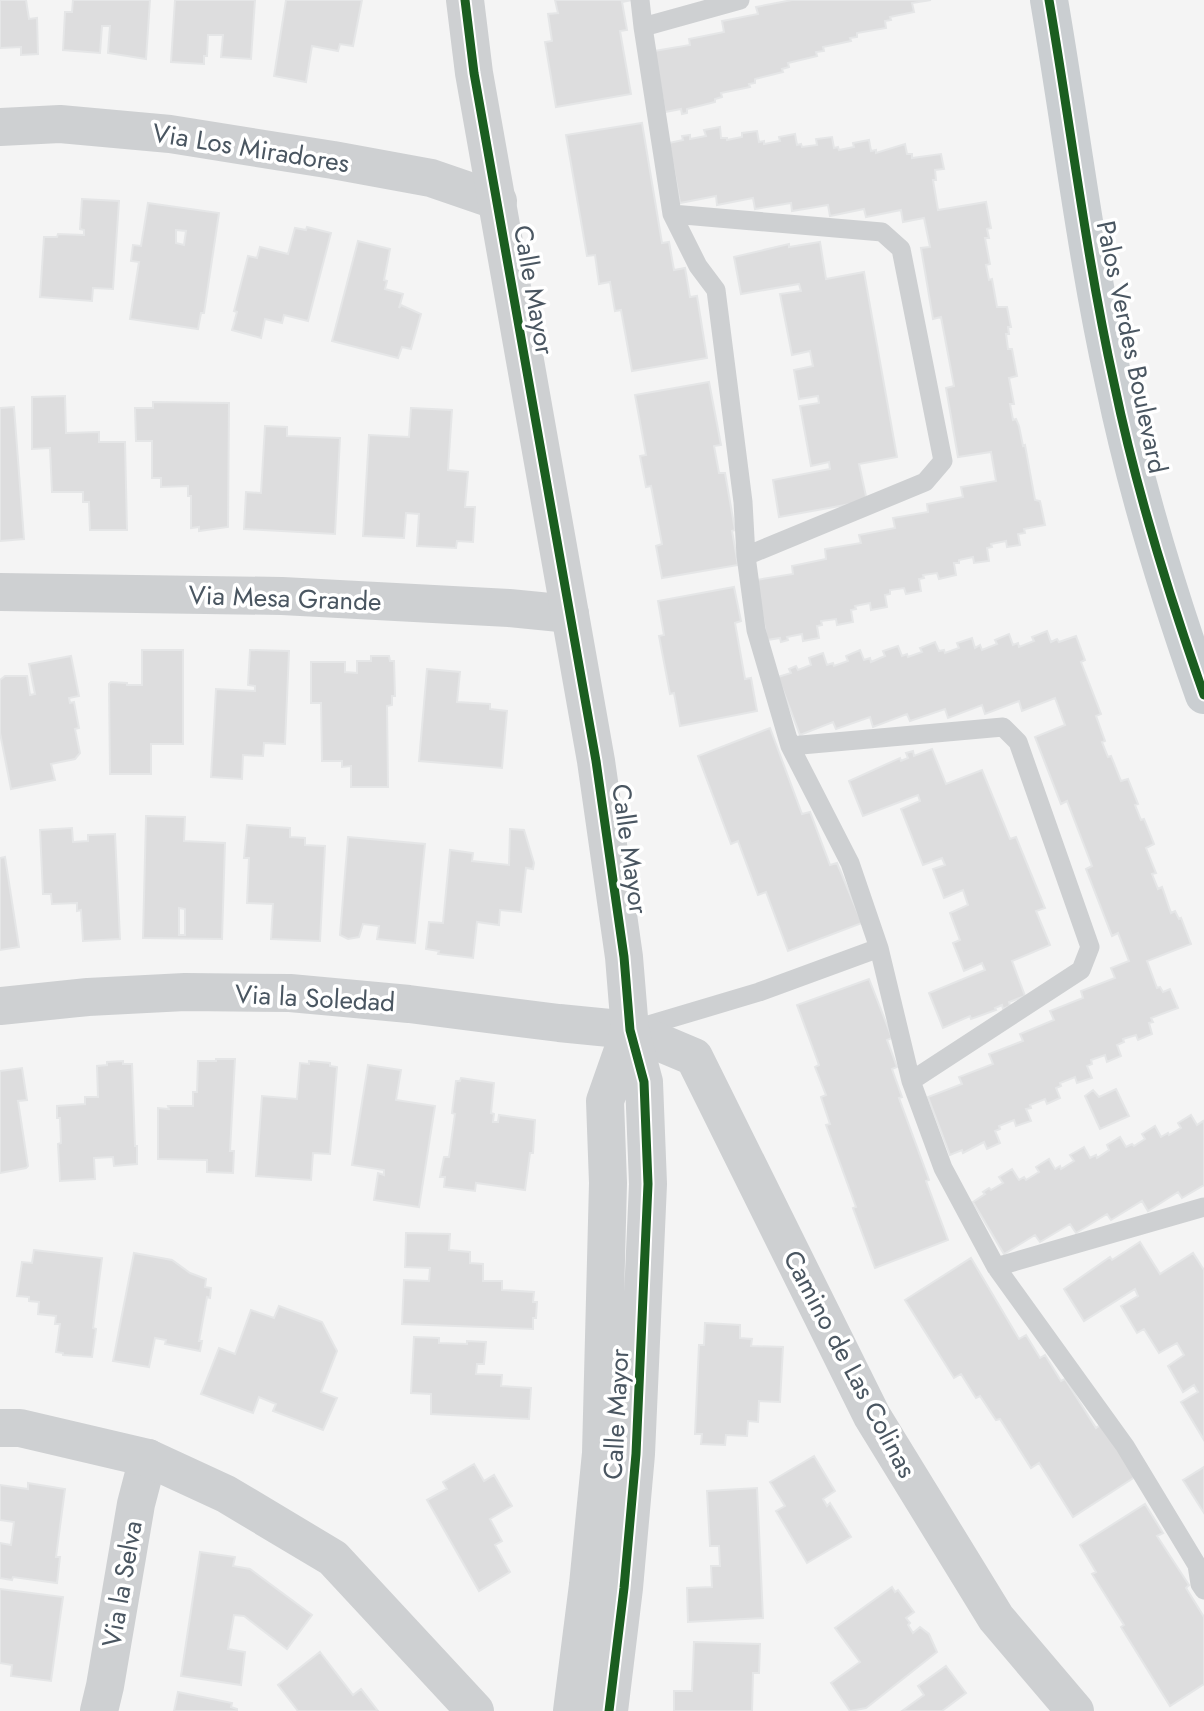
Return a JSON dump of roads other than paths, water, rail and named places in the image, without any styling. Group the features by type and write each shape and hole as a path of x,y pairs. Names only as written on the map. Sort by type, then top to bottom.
{"main road":[{"name":"Palos Verdes Boulevard","path":"1049,0 1082,216 1114,384 1154,541 1204,695"}],"street":[{"name":"Calle Mayor","path":"466,0 474,72 570,614 612,871 624,957 630,1030 644,1082 648,1184 636,1454 609,1711"},
{"name":"Via Los Miradores","path":"0,127 60,124 170,134 431,178 498,201"},
{"name":"Via Mesa Grande","path":"0,592 282,596 495,607 570,614"},
{"name":"Via la Soledad","path":"0,1006 88,997 186,992 290,993 630,1030"},
{"name":"Calle Mayor","path":"572,1711 601,1453 608,1183 605,1101 630,1030"},
{"name":"Camino de Las Colinas","path":"630,1030 694,1057 872,1416 996,1618 1074,1711"},
{"path":"0,1428 20,1428 148,1458 226,1494 333,1558 475,1711"},
{"name":"Via la Selva","path":"99,1711 136,1504 148,1458"}],"lane":[{"path":"640,0 671,214 698,265 716,290 756,630 790,746 850,863 880,948 911,1081 943,1168 996,1267 1125,1446 1201,1561 1200,1584 1204,1590"},
{"path":"643,27 740,0"},
{"path":"671,214 882,232 901,249 943,461 925,482 746,556"},
{"path":"790,746 1003,727 1018,742 1090,947 1081,970 911,1081"},
{"path":"630,1030 760,992 880,948"},
{"path":"996,1267 1204,1206"}]}
